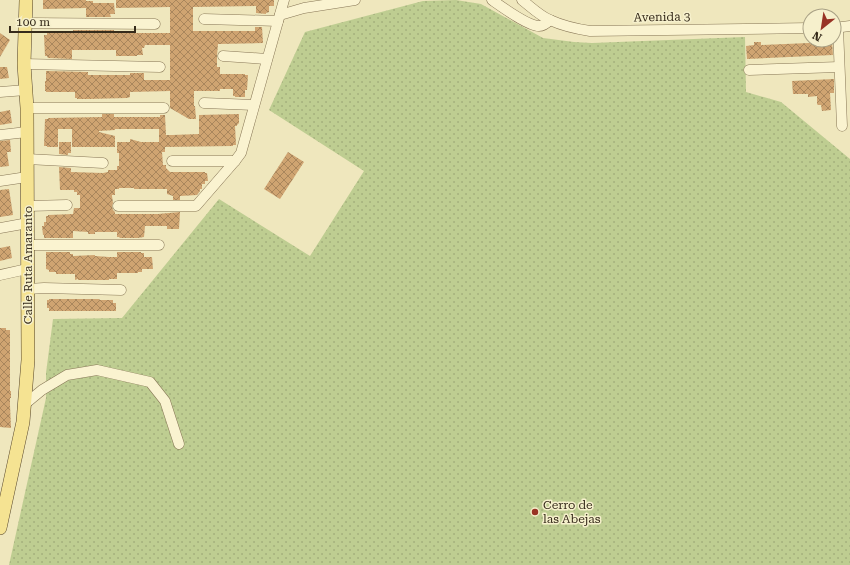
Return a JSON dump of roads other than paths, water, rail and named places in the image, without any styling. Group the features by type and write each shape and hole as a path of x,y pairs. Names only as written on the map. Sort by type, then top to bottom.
{"main road":[{"name":"Calle Ruta Amaranto","path":"0,528 3,500 23,422 28,360 27,108 24,64 26,0"}],"street":[{"path":"118,206 196,206 235,161 241,153 284,0"},
{"path":"204,19 279,18 304,8 355,0"},
{"path":"492,0 530,24 539,26 546,24 550,20"},
{"name":"Avenida 3","path":"522,0 550,20 576,29 590,31 802,28"},
{"path":"26,23 155,24"},
{"path":"838,48 842,126"},
{"path":"223,56 267,59"},
{"path":"24,64 160,66"},
{"path":"750,70 839,67"},
{"path":"0,92 26,90"},
{"path":"204,103 254,105"},
{"path":"27,108 164,108"},
{"path":"0,135 27,132"},
{"path":"27,159 103,163"},
{"path":"172,161 235,161"},
{"path":"0,181 27,177"},
{"path":"28,206 67,205"},
{"path":"0,228 28,223"},
{"path":"28,246 159,245"},
{"path":"0,275 27,269"},
{"path":"28,289 121,290"},
{"path":"25,404 42,390 67,375 98,370 150,382 165,402 179,444"}],"place":[{"name":"Cerro de las Abejas","path":"535,512"}]}
